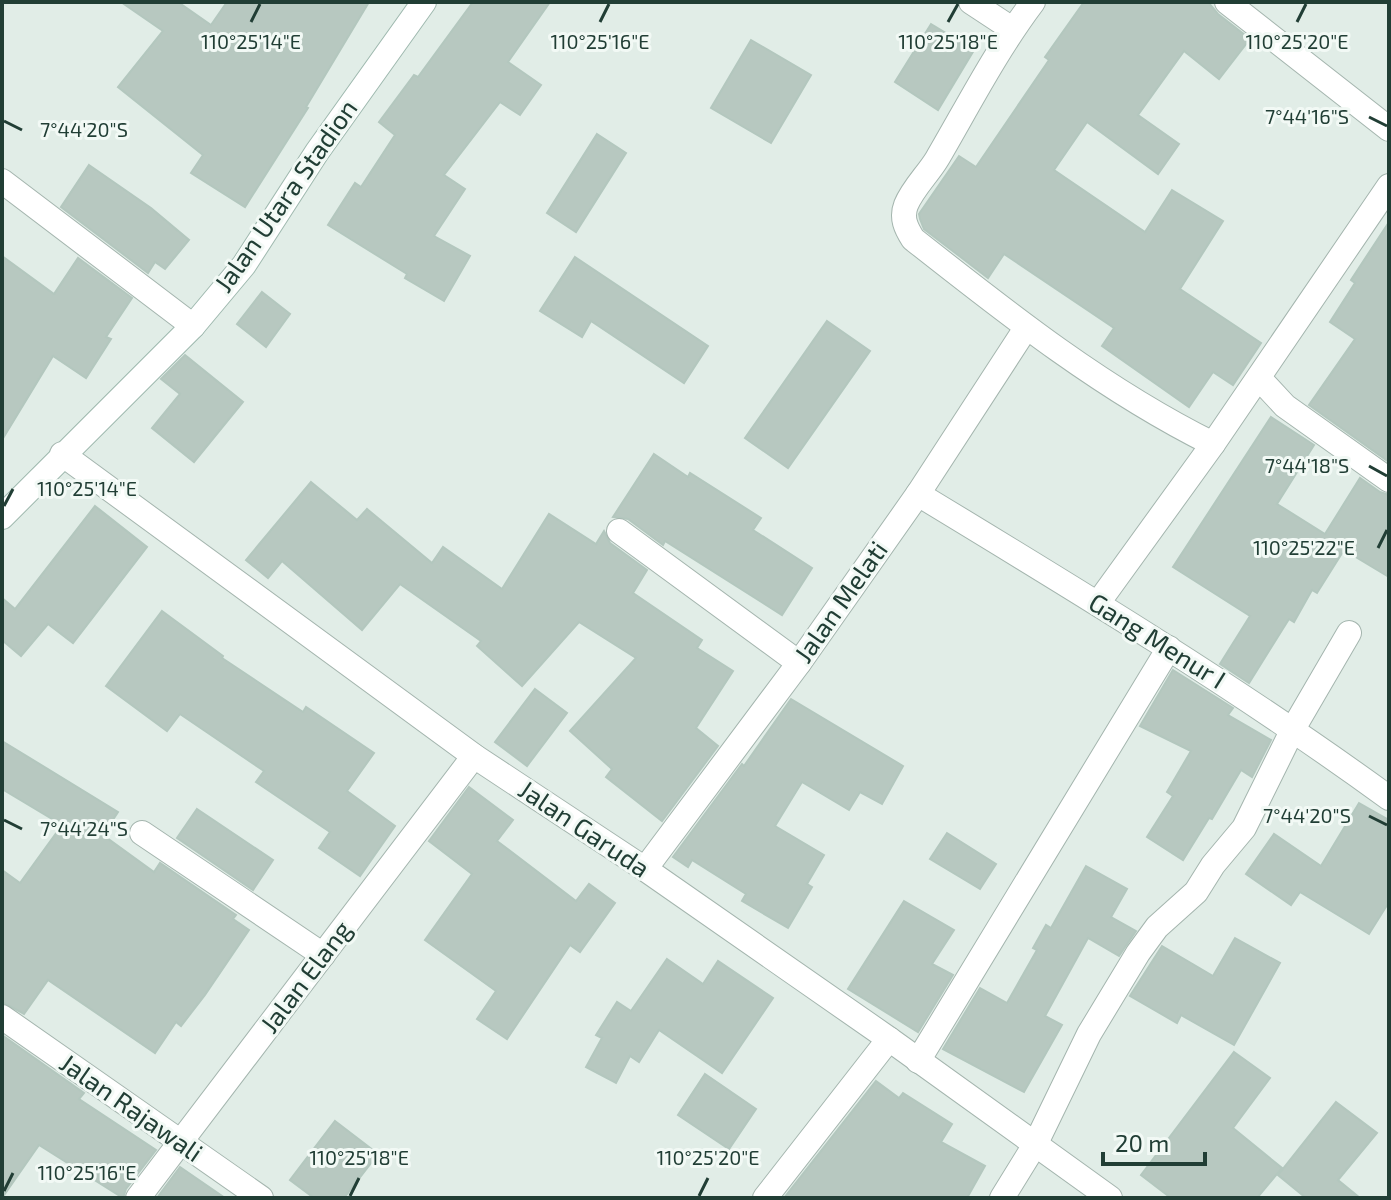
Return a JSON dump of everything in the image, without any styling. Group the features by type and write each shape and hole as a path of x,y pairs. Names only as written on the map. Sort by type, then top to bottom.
{"street":[{"name":"Jalan Utara Stadion","path":"6,504 193,326 244,265 317,152 424,2"},
{"path":"971,2 1012,29"},
{"path":"1033,2 1012,29 935,162 910,198 904,217 913,239 1026,328 1172,424 1213,444"},
{"path":"1227,2 1389,129"},
{"path":"2,181 193,326"},
{"path":"1098,603 1213,444 1389,186"},
{"name":"Jalan Melati","path":"645,869 799,663 918,494 1026,328"},
{"path":"1259,378 1285,406 1389,480"},
{"name":"Jalan Garuda","path":"62,454 474,756 645,869 1110,1198"},
{"name":"Gang Menur I","path":"918,494 1169,648 1293,729 1389,798"},
{"path":"619,531 799,663"},
{"path":"1002,1198 1036,1143 1089,1034 1138,953 1157,927 1196,892 1213,865 1244,828 1293,729 1349,633"},
{"path":"918,1061 1169,648"},
{"name":"Jalan Elang","path":"138,1198 474,756"},
{"path":"142,833 323,955"},
{"name":"Jalan Rajawali","path":"2,1017 261,1198"},
{"path":"765,1198 889,1039"}],"building":[{"path":"121,2 178,2 211,25 227,2 369,2 308,108 245,207 191,173 203,155 118,87 163,31"},
{"path":"473,2 550,2 508,62 541,85 520,115 500,102 444,175 465,189 434,236 470,256 444,301 328,225 355,183 361,187 395,135 379,122 414,75 418,77"},
{"path":"1084,2 1208,2 1250,39 1219,79 1184,51 1138,115 1179,144 1158,174 1087,122 1054,170 1145,232 1172,190 1223,221 1180,289 1261,343 1233,385 1213,372 1189,407 1102,346 1114,328 1004,254 988,278 924,229 920,219 919,214 959,156 976,167 1049,60 1045,57"},
{"path":"931,24 974,50 938,110 895,82"},
{"path":"751,40 811,75 771,143 711,108"},
{"path":"597,134 626,153 576,232 547,213"},
{"path":"89,165 151,208 189,240 165,269 155,262 148,273 61,207"},
{"path":"1389,222 1389,462 1309,405 1355,339 1330,322 1355,283 1351,280"},
{"path":"2,256 54,294 78,258 132,298 106,337 111,339 86,378 53,356 2,440"},
{"path":"575,257 708,346 684,383 591,321 582,337 540,311"},
{"path":"262,292 290,314 266,347 237,324"},
{"path":"827,321 870,351 788,468 745,438"},
{"path":"185,355 243,402 194,462 152,428 180,394 161,379"},
{"path":"1271,417 1314,445 1277,504 1325,534 1360,478 1389,495 1389,577 1344,550 1317,593 1312,590 1294,622 1289,619 1249,683 1220,664 1250,616 1173,567"},
{"path":"654,454 761,518 753,530 812,568 782,615 665,541 663,545 628,519 613,517"},
{"path":"311,482 357,520 367,509 432,563 443,547 502,589 549,514 596,544 604,531 610,543 647,570 633,593 702,640 697,648 733,671 696,728 718,746 662,821 606,777 612,769 570,731 636,658 579,622 522,686 477,646 481,641 400,584 362,630 282,561 268,578 246,560"},
{"path":"95,506 147,547 73,643 48,624 21,656 2,640 2,598 15,609"},
{"path":"162,611 222,658 303,712 306,707 374,753 347,791 395,826 360,876 319,848 330,832 256,782 264,771 180,714 167,731 106,686"},
{"path":"1173,670 1233,708 1228,715 1271,740 1252,777 1241,770 1183,860 1147,837 1173,796 1167,792 1191,751 1140,726"},
{"path":"535,689 567,713 527,766 495,742"},
{"path":"791,699 903,766 882,804 860,792 849,810 802,782 775,826 824,855 807,884 812,887 788,928 742,901 746,894 692,860 688,867 673,857 742,764 744,766"},
{"path":"2,741 118,812 103,835 154,872 160,863 236,915 233,919 249,930 205,995 181,1026 176,1022 155,1053 48,980 24,1014 2,1002 2,870 20,883 62,825 2,789"},
{"path":"469,787 513,820 497,841 576,901 589,884 615,903 580,952 570,945 507,1039 477,1019 496,991 425,940 472,874 429,841"},
{"path":"1359,803 1389,820 1389,902 1369,934 1300,892 1291,905 1246,874 1274,834 1321,866"},
{"path":"197,809 273,860 253,890 177,838"},
{"path":"947,833 996,864 980,889 930,859"},
{"path":"1086,866 1127,889 1111,917 1136,931 1119,956 1088,938 1045,1016 1062,1025 1024,1092 943,1049 980,988 1007,1003 1037,950 1033,948 1046,925 1051,928"},
{"path":"904,901 954,930 932,964 953,975 918,1032 848,989"},
{"path":"1235,938 1280,963 1234,1045 1181,1015 1177,1023 1130,996 1162,946 1213,976"},
{"path":"667,959 703,984 718,961 773,998 722,1073 659,1030 639,1062 630,1056 616,1083 586,1067 602,1038 596,1035 617,1002 631,1011"},
{"path":"2,1035 84,1093 79,1099 156,1150 126,1189 123,1198 39,1145 2,1198"},
{"path":"1234,1052 1270,1078 1233,1128 1282,1168 1257,1198 1171,1198 1141,1175"},
{"path":"705,1074 756,1109 729,1149 678,1115"},
{"path":"876,1081 899,1098 903,1093 952,1124 941,1142 985,1166 967,1198 784,1198"},
{"path":"1336,1102 1377,1133 1338,1180 1360,1198 1306,1198 1278,1175"},
{"path":"335,1121 378,1154 344,1198 314,1198 290,1180"},
{"path":"180,1167 225,1198 157,1198"}]}
